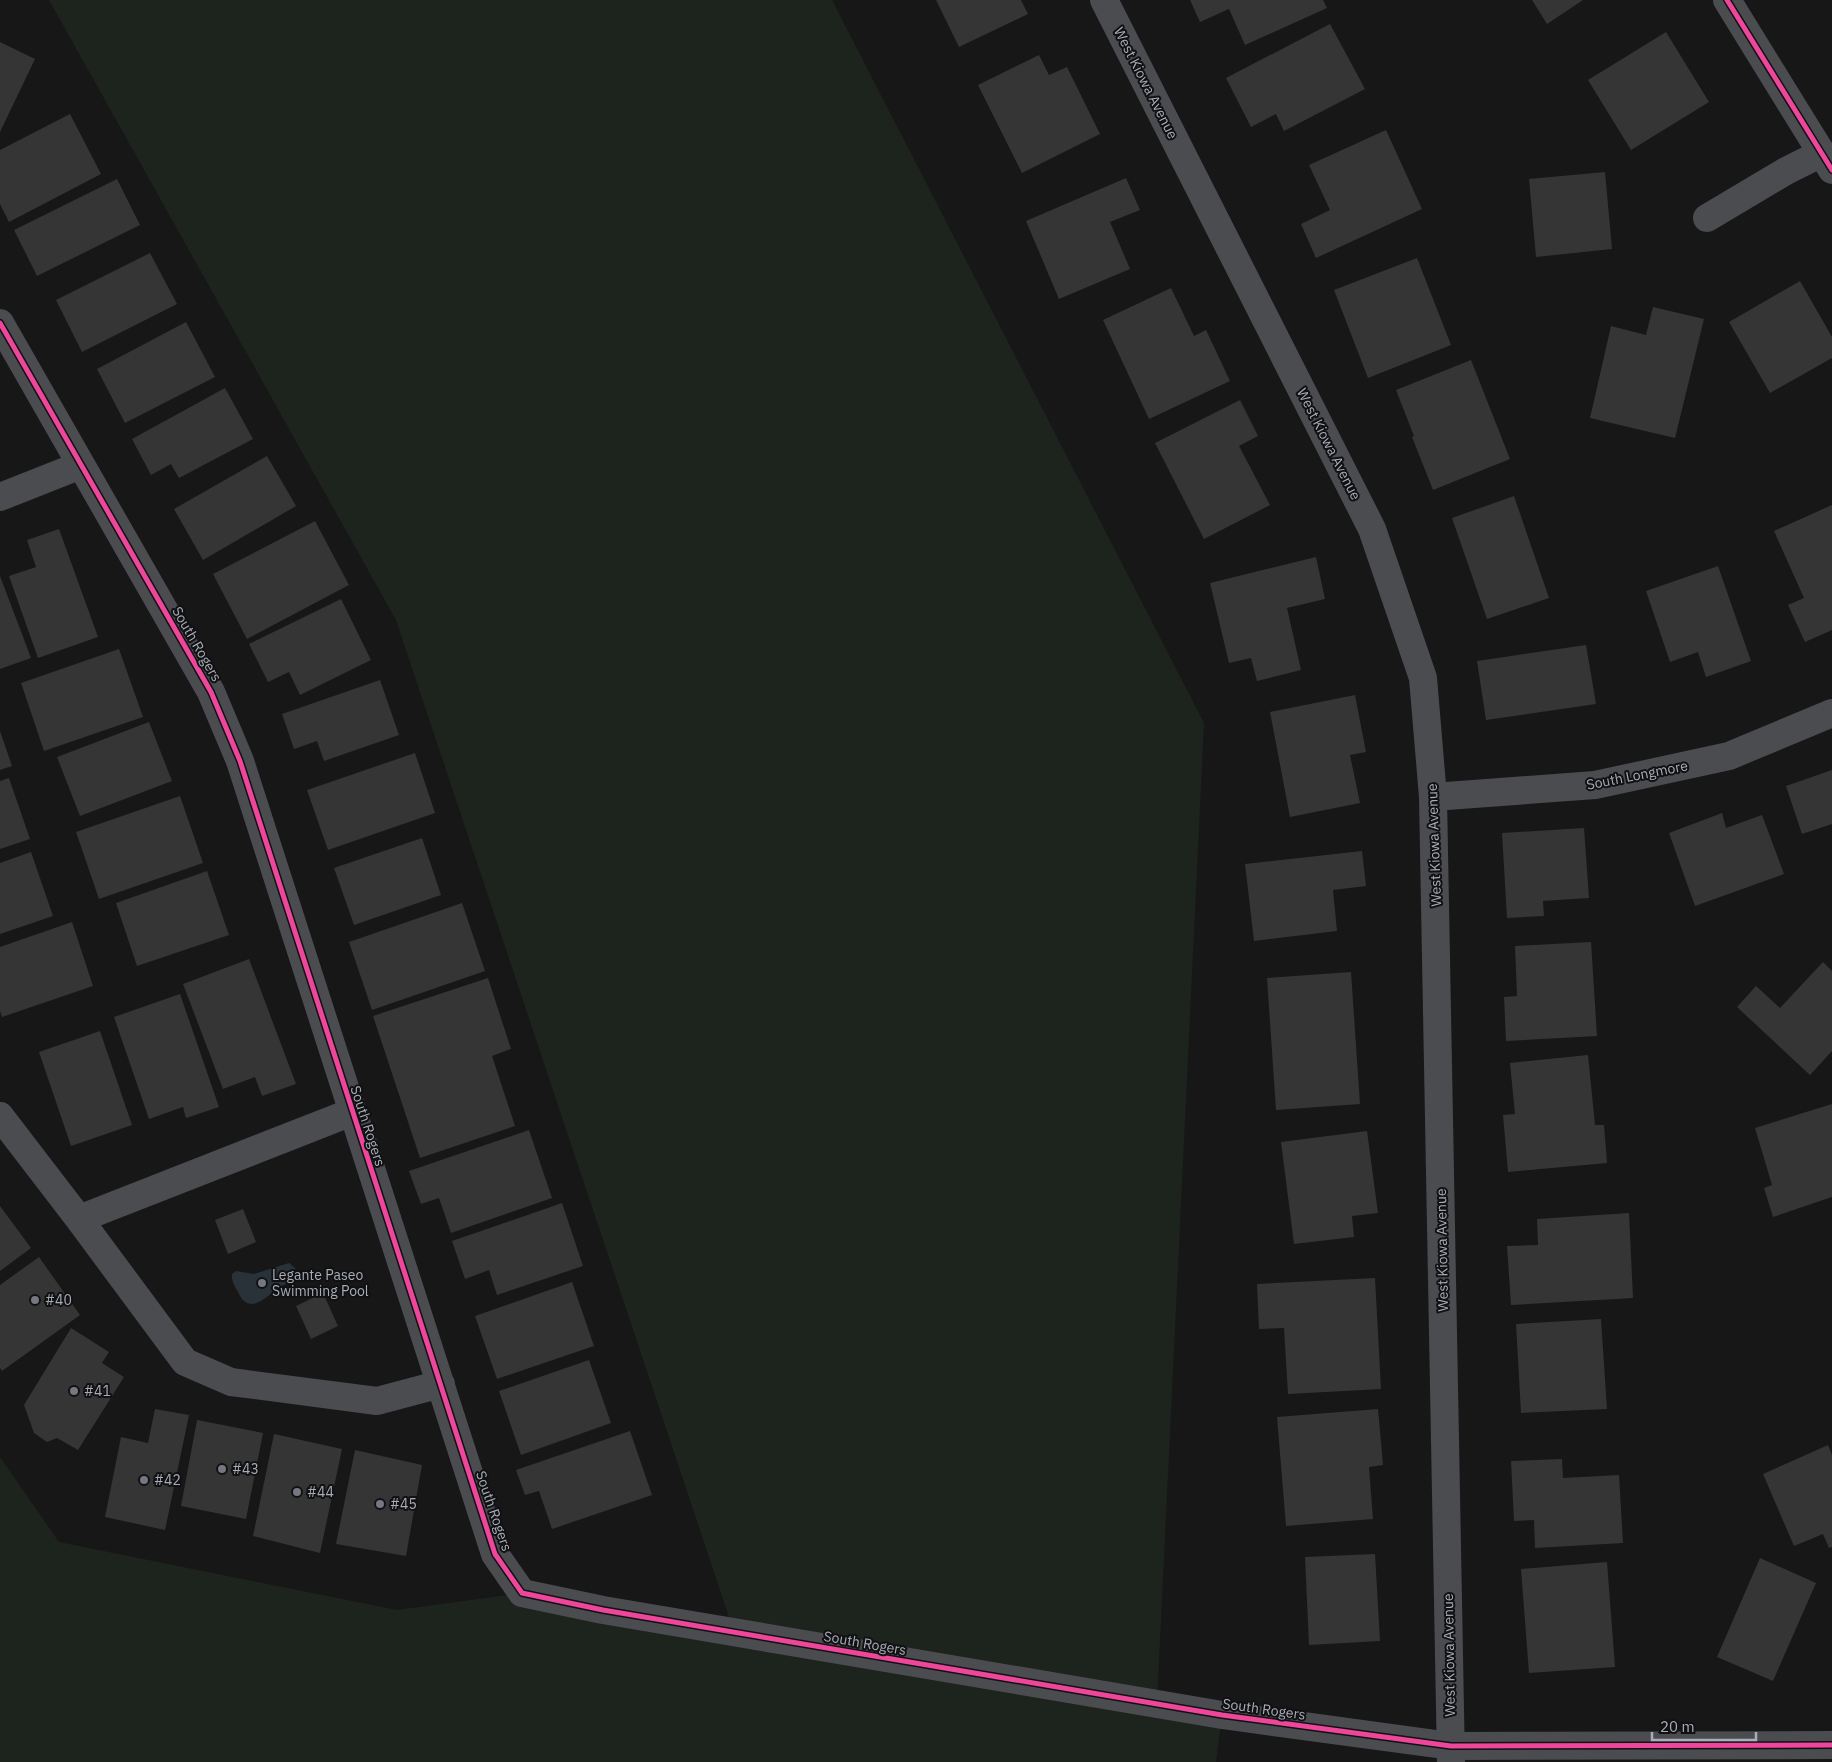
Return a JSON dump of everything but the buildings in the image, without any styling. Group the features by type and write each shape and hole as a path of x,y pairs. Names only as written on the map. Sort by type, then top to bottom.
{"street":[{"name":"West Kiowa Avenue","path":"1104,0 1372,529 1423,678 1434,797 1451,1754"},
{"path":"1707,218 1786,171 1827,161 1727,0"},
{"name":"South Rogers","path":"0,323 211,692 240,761 495,1554 522,1593 603,1610 1451,1754 1832,1745"},
{"path":"0,498 81,465"},
{"name":"South Longmore","path":"1434,797 1596,785 1729,756 1832,714"},
{"name":"South Rogers","path":"79,1219 352,1112"},
{"path":"0,1116 185,1362 231,1382 377,1401 441,1384"}],"shaded area":[{"path":"49,0 832,0 1204,723 1157,1703 1222,1715 1216,1762 0,1762 0,1457 59,1542 397,1610 522,1593 734,1632 396,620"},
{"name":"Legante Paseo Swimming Pool","path":"289,1263 295,1268 294,1282 283,1285 260,1302 254,1304 243,1300 233,1281 232,1274 236,1271 254,1274"}],"cycle path":[{"path":"1727,0 1832,170"},
{"path":"0,323 211,692 240,761 495,1554 522,1593 603,1610 1222,1715 1451,1746 1832,1745"}],"place":[{"name":"Legante Paseo Swimming Pool","path":"262,1283"},
{"name":"#40","path":"35,1300"},
{"name":"#41","path":"74,1391"},
{"name":"#43","path":"222,1469"},
{"name":"#42","path":"144,1480"},
{"name":"#44","path":"297,1492"},
{"name":"#45","path":"380,1504"}]}
